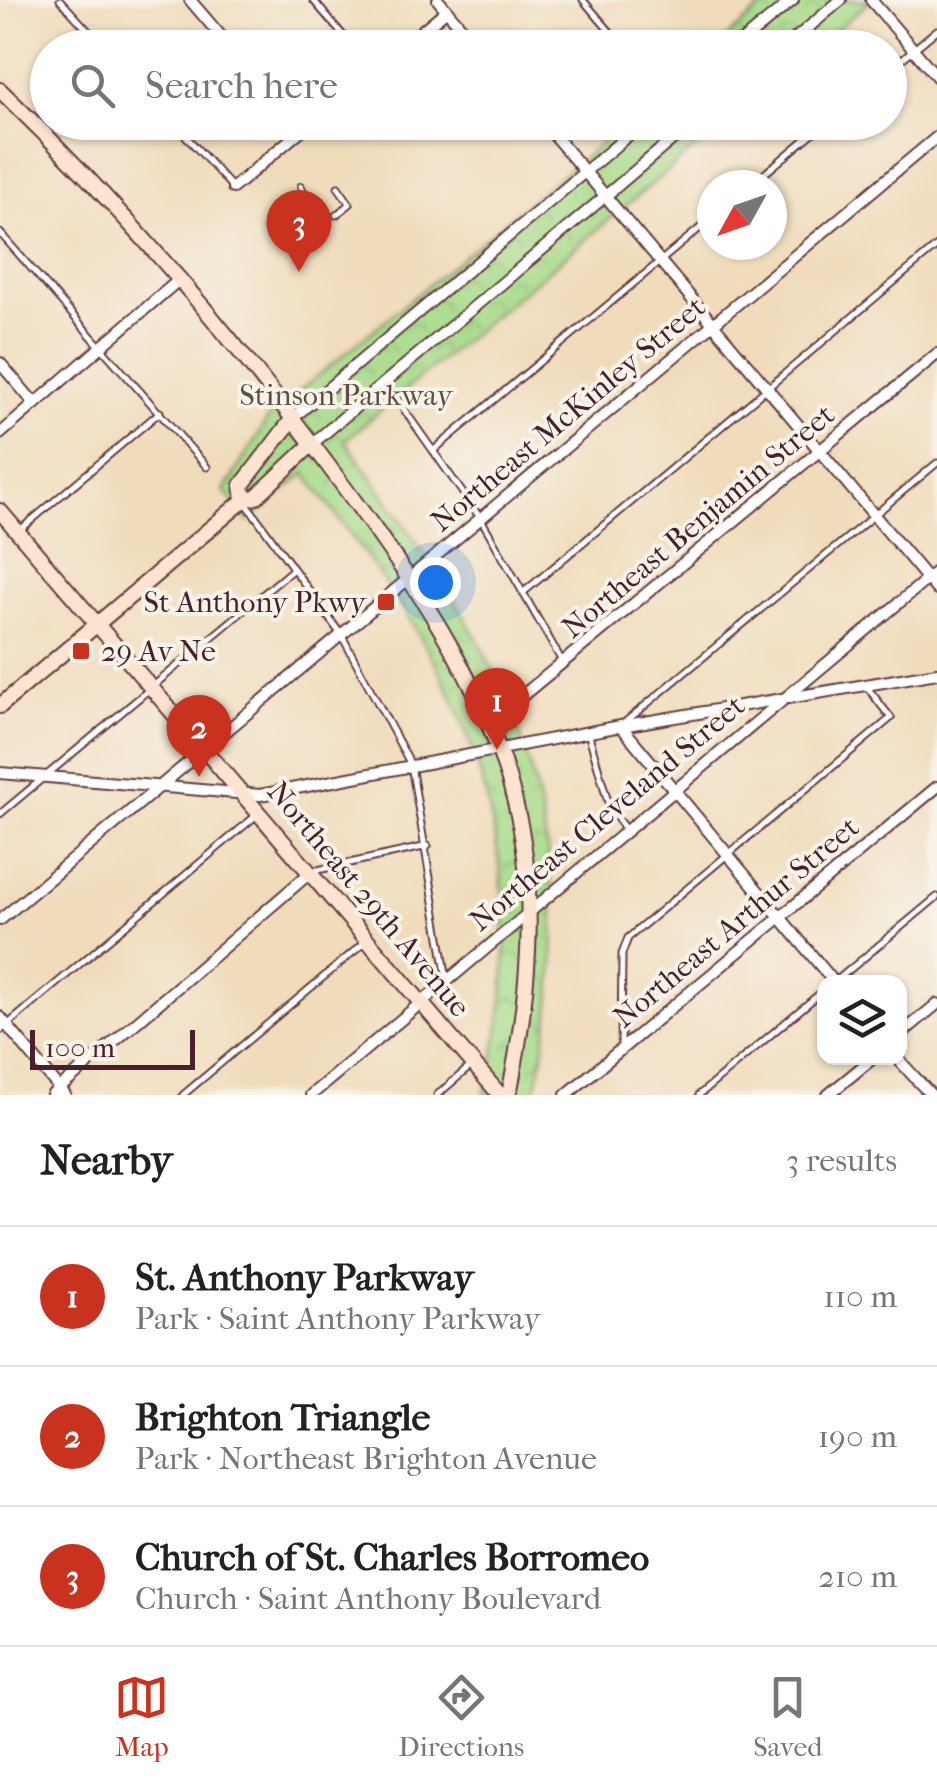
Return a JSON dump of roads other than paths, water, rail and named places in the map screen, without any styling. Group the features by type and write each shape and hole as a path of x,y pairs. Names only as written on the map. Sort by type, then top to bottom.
{"street":[{"path":"190,0 216,30"},
{"path":"756,30 792,0"},
{"path":"805,30 841,0"},
{"path":"871,0 896,30"},
{"path":"419,30 443,5 464,30"},
{"path":"907,43 937,78"},
{"path":"0,90 30,121"},
{"name":"Northeast McKinley Street","path":"0,920 937,137"},
{"path":"48,140 181,278 294,417 409,580 456,656 488,724 514,802 528,912 524,1010 510,1095"},
{"path":"233,188 286,140"},
{"path":"558,140 874,515 932,575 937,590"},
{"path":"244,500 242,485 294,417 623,140"},
{"path":"0,706 244,500 256,497 384,381 672,140"},
{"path":"0,434 181,278"},
{"name":"Northeast Benjamin Street","path":"488,724 564,666 937,354"},
{"path":"0,363 35,404"},
{"name":"Northeast 29th Avenue","path":"0,511 99,622 500,1095"},
{"name":"Northeast Cleveland Street","path":"310,1095 932,575"},
{"path":"0,772 246,796 621,726 937,673"},
{"path":"621,726 828,975"},
{"name":"Northeast Arthur Street","path":"566,1095 937,787"},
{"path":"2,1024 59,1093 311,872"},
{"path":"907,1029 937,1004"},
{"path":"828,1095 864,1065"},
{"path":"903,1065 931,1095"}],"lane":[{"path":"60,0 88,30"},
{"path":"313,0 339,30"},
{"path":"584,0 609,30"},
{"path":"907,55 937,30"},
{"path":"189,140 233,188"},
{"path":"770,170 805,140"},
{"path":"302,186 312,210 322,215"},
{"path":"336,215 350,204 338,186"},
{"path":"434,450 697,231"},
{"path":"0,232 207,467"},
{"path":"525,591 937,246"},
{"path":"384,381 482,519 564,666"},
{"path":"18,532 160,412"},
{"path":"621,726 937,462"},
{"path":"244,500 342,636 411,765 428,846 447,979"},
{"path":"0,814 292,570"},
{"path":"621,1050 619,1000 628,938 892,718 865,685"},
{"path":"588,732 610,809 626,830"},
{"path":"2,1024 260,812"},
{"path":"311,872 428,846"},
{"path":"842,975 937,897"},
{"path":"182,1095 368,940"},
{"path":"699,1095 817,996"},
{"path":"436,1095 473,1064"}],"place":[{"name":"Church of St. Charles Borromeo","path":"299,272"},
{"name":"St Anthony Pkwy","path":"386,602"},
{"name":"29 Av Ne","path":"81,651"},
{"name":"St. Anthony Parkway","path":"497,750"},
{"name":"Brighton Triangle","path":"199,777"}],"park label":[{"name":"Stinson Parkway","path":"346,395"}]}
